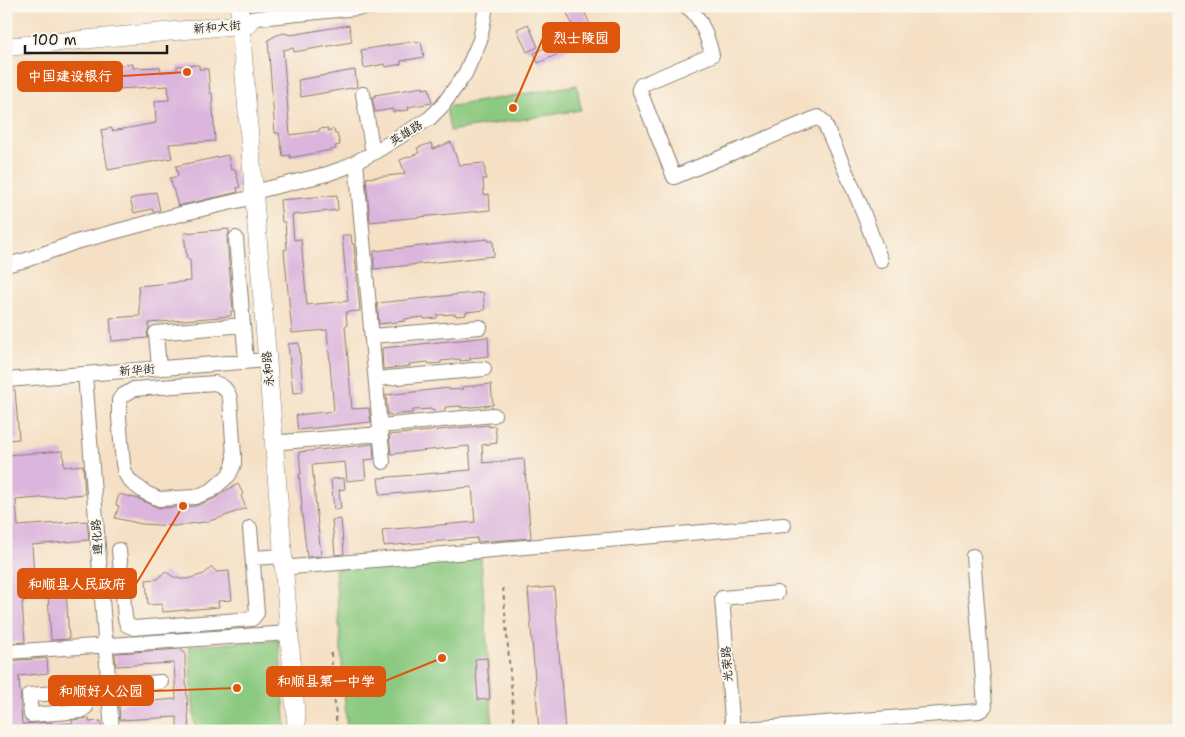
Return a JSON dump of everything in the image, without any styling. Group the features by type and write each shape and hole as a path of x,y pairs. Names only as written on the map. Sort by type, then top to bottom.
{"main road":[{"name":"新和大街","path":"6,36 245,15"},
{"name":"新和大街","path":"6,46 245,15"},
{"name":"永和路","path":"245,15 258,193 267,360 306,731"},
{"name":"永和路","path":"258,193 282,442 288,561 289,633 297,731"}],"street":[{"path":"245,15 377,6"},
{"name":"英雄路","path":"6,264 26,260 76,242 327,174 373,154 430,118 442,106 465,74 473,58 480,40 486,6"},
{"path":"686,6 698,18 710,44 712,55 641,85 639,89 674,177 818,117 824,122 860,204 882,261"},
{"path":"363,94 373,154"},
{"path":"356,162 384,462"},
{"path":"236,238 246,362"},
{"path":"173,386 165,368 156,333 243,326"},
{"path":"372,336 480,327"},
{"name":"新华街","path":"6,380 267,360"},
{"path":"376,379 484,369"},
{"name":"遵化路","path":"85,374 112,731"},
{"path":"215,383 224,387 230,398 234,464 228,475 212,490 204,494 194,497 159,499 132,483 125,473 119,417 120,400 124,394 134,390 173,386 215,383"},
{"path":"282,442 494,415"},
{"path":"252,558 288,561 784,525"},
{"path":"119,550 125,618 128,625 134,628 252,620 257,613 250,528"},
{"path":"733,730 982,710 985,706 973,556"},
{"name":"光荣路","path":"733,730 722,598 777,593"},
{"path":"6,652 289,633"},
{"path":"84,693 161,682"}],"path":[{"path":"503,588 515,731"},
{"path":"331,653 337,731"}],"green space":[{"path":"577,85 581,110 450,131 446,107"},
{"path":"481,558 493,731 347,731 335,569"},
{"path":"279,640 286,731 195,731 189,646"}],"building":[{"path":"564,6 582,6 591,27 576,33"},
{"path":"528,24 538,47 527,52 517,29"},
{"path":"349,25 352,42 294,52 293,48 283,50 290,135 319,131 319,129 328,128 328,131 334,129 340,145 335,146 336,149 290,158 290,155 283,156 279,133 275,133 268,40 284,33 291,35"},
{"path":"578,33 583,43 538,63 534,53"},
{"path":"416,41 416,43 421,42 424,57 401,61 401,64 386,67 385,64 364,68 361,50"},
{"path":"133,64 133,68 160,67 161,72 177,71 177,66 199,65 199,69 208,69 210,93 212,93 215,141 169,144 172,158 108,170 101,130 112,128 112,131 156,123 155,101 169,100 168,86 101,90 100,70 106,70 106,66"},
{"path":"355,70 357,87 301,97 298,80"},
{"path":"423,87 423,89 429,88 432,103 408,107 409,110 393,112 393,109 375,112 372,97 375,97 375,95"},
{"path":"451,142 459,165 484,163 486,179 483,179 484,195 489,194 490,210 370,222 366,178 405,174 400,160 419,153 417,148 431,143 433,149"},
{"path":"228,155 231,170 235,169 240,187 237,188 238,192 178,206 170,178 178,176 176,166"},
{"path":"156,192 160,210 153,212 152,209 134,213 130,199"},
{"path":"337,195 338,210 292,215 294,240 301,239 307,305 348,301 342,235 351,235 352,244 354,244 360,311 346,312 347,326 345,326 352,409 369,408 371,422 298,430 296,415 334,411 327,330 292,333 284,250 287,249 285,222 282,222 280,200"},
{"path":"229,229 227,239 233,311 231,311 231,316 149,323 148,338 112,341 110,318 140,316 138,286 191,281 190,259 187,259 184,233"},
{"path":"488,239 488,241 493,241 494,256 374,269 374,251"},
{"path":"483,292 485,310 466,312 466,315 437,315 437,318 424,319 424,317 379,324 377,303"},
{"path":"488,337 489,356 470,358 471,360 441,361 441,363 409,364 410,366 383,369 382,348"},
{"path":"299,343 303,392 293,393 288,344"},
{"path":"491,384 493,405 461,408 461,406 445,407 445,410 432,411 432,409 413,410 413,413 388,415 386,395 449,388 449,390 463,389 462,387"},
{"path":"6,390 15,390 19,439 7,440"},
{"path":"489,425 489,427 495,426 497,443 482,445 483,463 524,459 531,538 477,542 477,538 384,546 382,530 475,522 472,487 380,495 378,478 471,470 469,446 391,454 389,435"},
{"path":"373,444 374,459 364,460 366,479 347,481 345,462 312,465 321,556 307,557 301,506 299,452"},
{"path":"63,451 64,467 83,465 85,494 16,500 18,526 87,521 89,540 32,545 34,574 65,572 69,639 51,640 48,595 23,597 25,642 6,643 6,455"},
{"path":"344,478 345,489 339,490 341,509 334,510 331,479"},
{"path":"238,484 243,494 241,496 246,508 220,518 174,526 142,524 115,518 119,506 116,505 119,494 139,499 159,508 195,506 216,498"},
{"path":"341,519 344,554 335,555 332,520"},
{"path":"212,567 217,572 229,571 232,600 218,601 219,607 163,612 162,604 148,605 146,580 158,579 165,571 180,579 187,579 204,574"},
{"path":"554,587 565,731 539,731 528,589"},
{"path":"182,649 182,652 185,652 189,728 187,728 187,731 177,731 177,717 120,720 119,705 123,705 123,703 152,703 152,701 176,699 174,663 116,666 115,653"},
{"path":"47,658 48,673 19,676 22,724 51,722 52,725 73,723 72,720 89,718 89,722 101,721 102,731 6,731 6,661"},
{"path":"487,658 490,699 478,700 475,659"}],"place":[{"name":"中国建设银行","path":"187,72"},
{"name":"烈士陵园","path":"513,108"},
{"name":"和顺县人民政府","path":"183,506"},
{"name":"和顺县第一中学","path":"442,658"},
{"name":"和顺好人公园","path":"237,688"}]}
